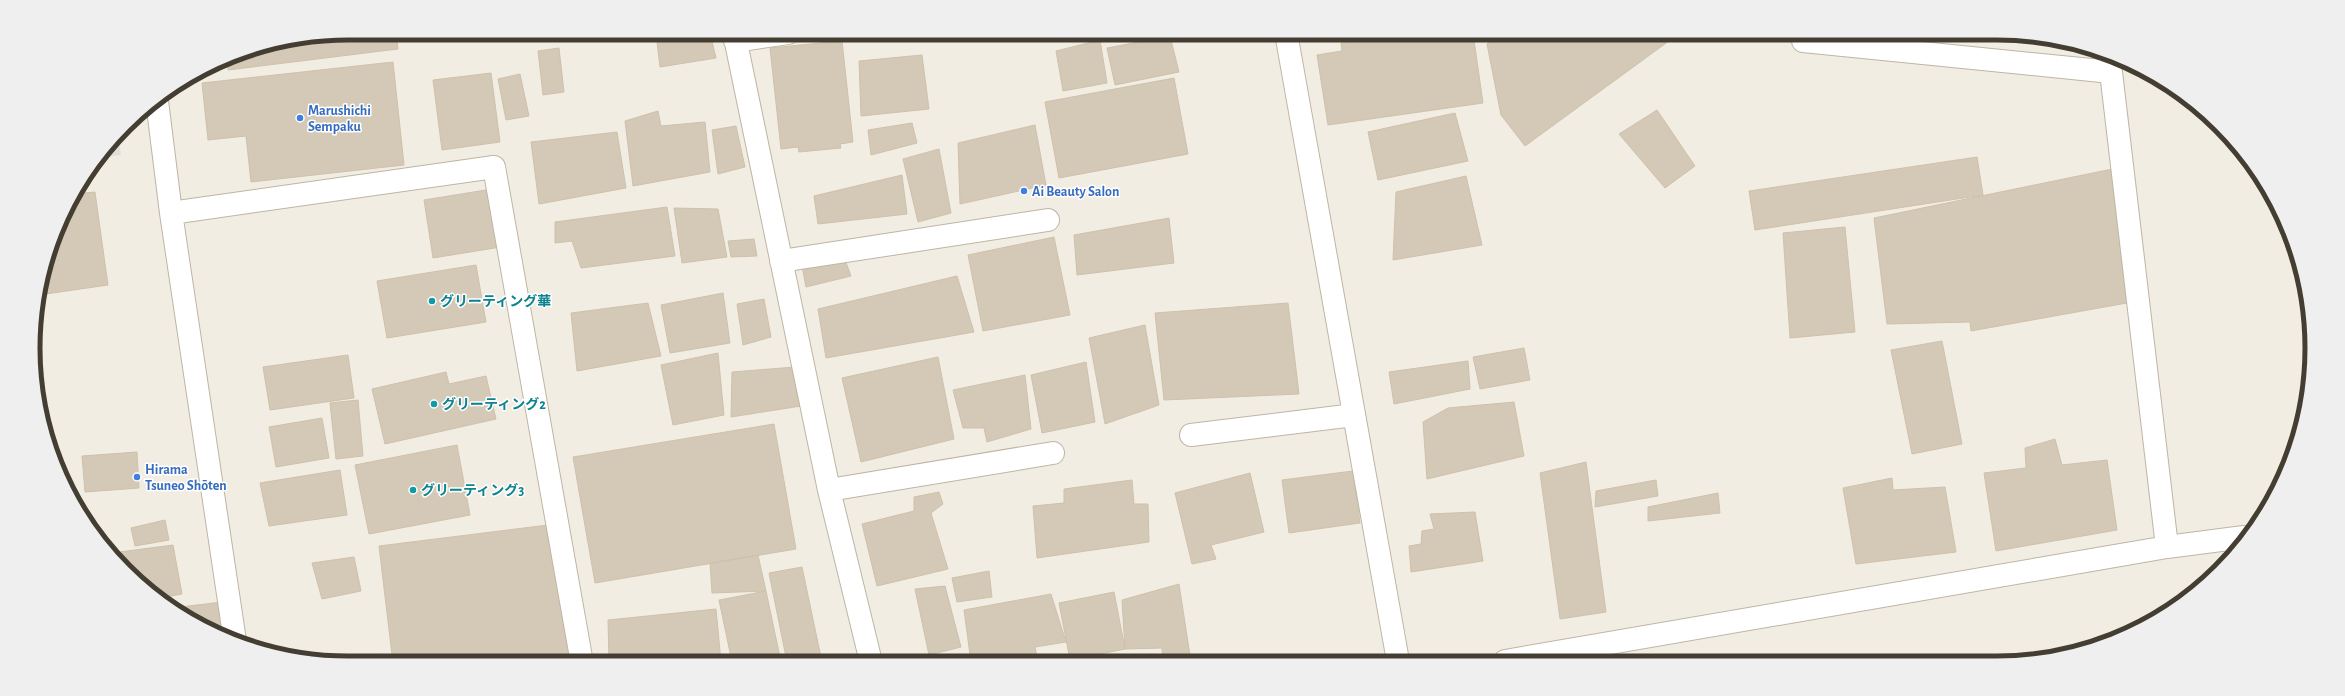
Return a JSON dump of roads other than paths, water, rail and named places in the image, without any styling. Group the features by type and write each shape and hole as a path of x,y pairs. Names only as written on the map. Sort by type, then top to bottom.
{"street":[{"path":"736,40 829,490 870,656"},
{"path":"1287,40 1397,656"},
{"path":"1803,41 2111,72 2168,547"},
{"path":"158,106 171,213 234,634"},
{"path":"171,213 494,167 581,656"},
{"path":"781,261 1048,220"},
{"path":"1191,435 1354,415"},
{"path":"829,490 1053,453"},
{"path":"1565,656 1612,652 2168,547 2239,538"}],"place":[{"name":"Marushichi Sempaku","path":"300,118"},
{"name":"Ai Beauty Salon","path":"1024,191"},
{"name":"グリーティング華","path":"432,301"},
{"name":"グリーティング2","path":"434,404"},
{"name":"Hirama Tsuneo Shōten","path":"137,477"},
{"name":"グリーティング3","path":"413,490"}]}
